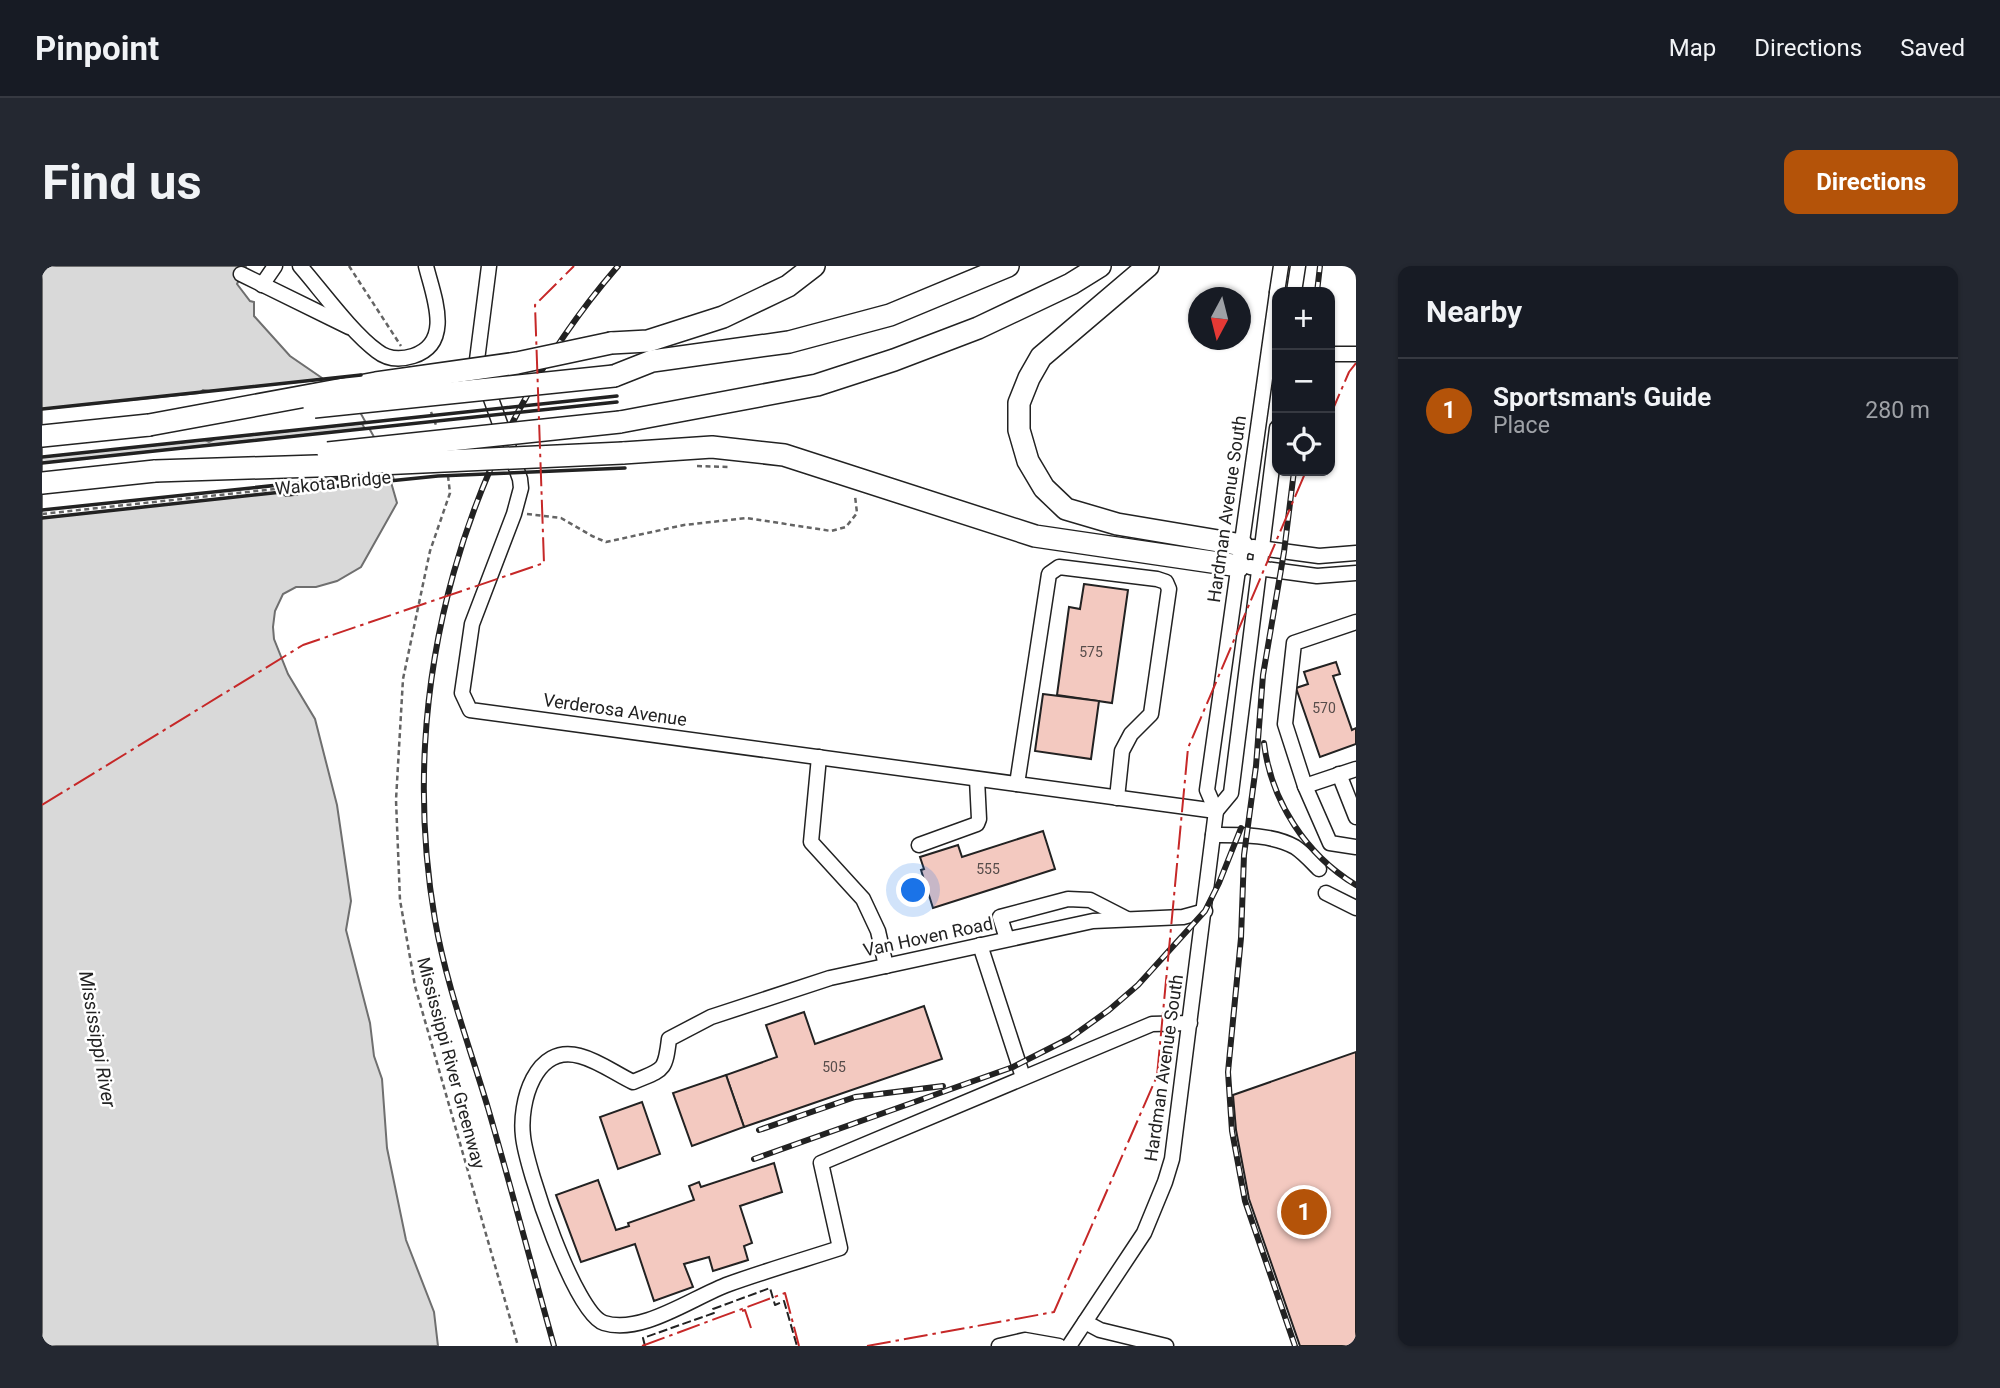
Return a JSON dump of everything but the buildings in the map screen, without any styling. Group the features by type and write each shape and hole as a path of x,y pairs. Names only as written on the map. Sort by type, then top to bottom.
{"highway":[{"path":"149,425 376,383 517,363 611,343 648,341 723,317 788,286 814,266"},
{"path":"42,436 614,376 652,361 789,342 890,315 1008,266"},
{"name":"Wakota Bridge","path":"42,483 620,422 817,385 978,328 1071,284 1100,266"},
{"path":"1148,266 1041,357 1019,402 1019,430 1028,461 1044,488 1066,509 1250,557"},
{"path":"155,471 379,464 712,447 785,454 1035,536 1250,557"}],"street":[{"path":"262,285 275,266"},
{"path":"300,266 376,351 387,357 408,358 429,346 439,326 426,266"},
{"name":"Verderosa Avenue","path":"489,266 477,360 520,479 520,495 472,624 462,692 470,710 1216,811"},
{"name":"Hardman Avenue South","path":"1278,287 1281,266"},
{"path":"1295,287 1298,266"},
{"path":"241,274 356,331"},
{"name":"Hardman Avenue South","path":"1216,811 1231,793 1250,557 1272,342"},
{"path":"1335,354 1356,354"},
{"name":"Hardman Avenue South","path":"1069,1346 1139,1242 1165,1182 1177,1130 1216,811 1207,790 1272,452"},
{"path":"1250,557 1356,553"},
{"path":"1250,557 1317,576 1356,573"},
{"path":"1017,784 1049,574 1059,567 1157,579 1166,582 1170,589 1151,714 1131,734 1122,751 1117,798"},
{"path":"1356,622 1294,643 1285,723 1305,786 1331,843 1356,847"},
{"path":"819,757 811,842 863,899 878,931 886,966"},
{"path":"1305,786 1356,769"},
{"path":"1339,774 1356,817"},
{"path":"919,845 977,824 977,779"},
{"path":"1213,835 1239,835 1286,842 1298,849 1319,869"},
{"path":"1326,894 1356,908"},
{"path":"1007,939 1000,917 1068,899 1090,900 1128,919"},
{"name":"Van Hoven Road","path":"1023,1077 821,1163 840,1248 725,1285 628,1326 602,1323 582,1302 567,1273 529,1164 523,1138 522,1115 528,1090 542,1064 556,1056 579,1055 633,1082 662,1069 669,1040 711,1017 831,978 1093,921 1183,916 1205,911"},
{"path":"980,945 1023,1077 1152,1024 1191,1023"},
{"path":"1085,1322 1100,1330 1166,1346"},
{"path":"999,1346 1025,1340 1059,1346"}],"path":[{"path":"349,266 408,358"},
{"path":"428,402 437,429"},
{"path":"689,465 729,467"},
{"name":"Mississippi River Greenway","path":"448,468 450,493 430,551 403,679 396,800 400,900 415,986 518,1346"},
{"path":"441,472 454,471"},
{"name":"Wakota Bridge","path":"42,514 339,482"},
{"path":"514,514 561,518 606,541 684,525 747,518 831,531 846,527 857,513 857,498 852,492"}],"water":[{"name":"Mississippi River","path":"42,266 246,266 237,284 250,301 254,302 254,316 290,356 322,378 357,415 386,465 397,503 361,567 337,581 316,587 296,587 283,594 275,611 273,627 274,639 288,674 315,719 337,805 351,901 346,930 370,1023 374,1056 382,1079 387,1148 406,1240 434,1312 438,1346 42,1346"}],"pier":[{"path":"327,379 360,412 366,423 215,439 209,442 205,440 42,457 42,409"},
{"path":"369,428 389,464 394,480 300,490 297,494 286,495 282,492 42,518 42,463"}],"railway":[{"path":"554,1346 440,944 425,832 425,745 435,658 454,572 482,490 519,411 564,336 618,266"},
{"path":"1318,287 1320,266"},
{"path":"1293,476 1284,552 1263,675 1256,766 1244,855 1241,938 1228,1072 1232,1131 1245,1201 1295,1346"},
{"path":"1264,743 1274,785 1294,824 1322,858 1356,885"},
{"path":"754,1159 1013,1067 1070,1038 1138,985 1205,911 1241,828"},
{"path":"759,1130 855,1097 943,1086"}],"fence":[{"path":"645,1346 643,1338 714,1313 713,1309 770,1288 775,1305 784,1301 797,1346"}],"wall":[{"path":"42,409 361,375"},
{"path":"42,457 617,396"},
{"path":"42,463 617,402"},
{"path":"42,518 282,492 286,495 297,494 300,490 438,476 625,468"},
{"path":"42,510 383,474"}],"power":[{"path":"42,805 303,645 544,563 535,305 574,266"},
{"path":"1331,413 1349,372 1356,363"},
{"path":"867,1346 1054,1312 1157,1076 1188,748 1304,476"},
{"path":"642,1346 785,1293 799,1346"},
{"path":"742,1311 745,1310 751,1328"}],"place":[{"name":"Sportsman's Guide","path":"1304,1212"}]}
